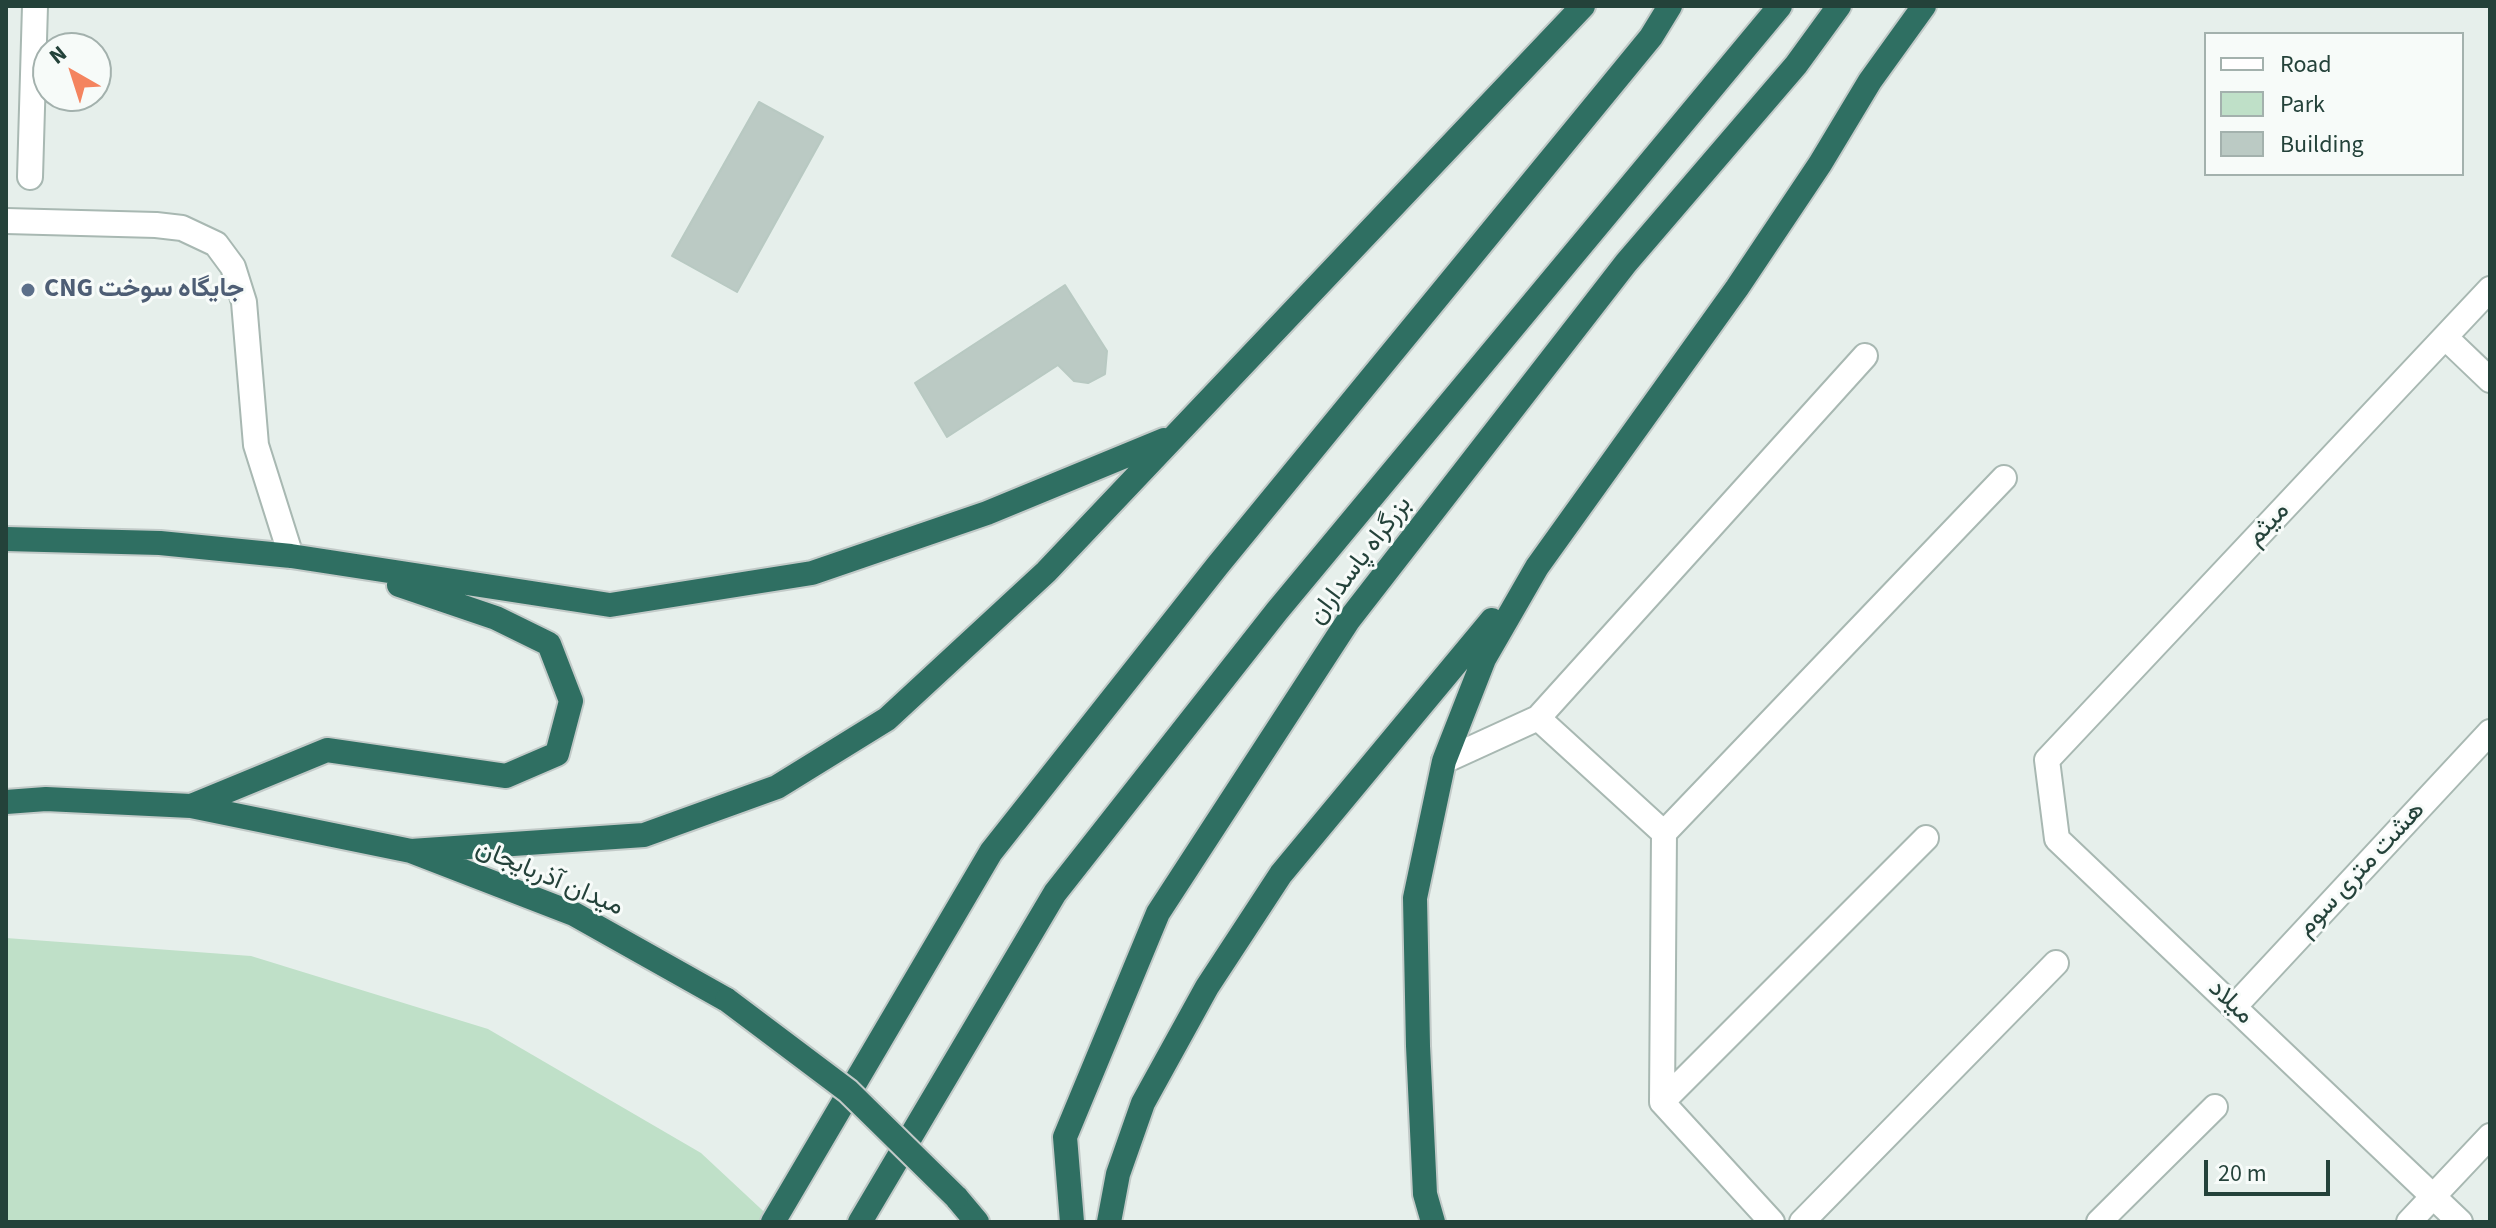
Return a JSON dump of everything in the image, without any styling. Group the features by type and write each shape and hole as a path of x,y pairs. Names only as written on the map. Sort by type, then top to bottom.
{"highway":[{"path":"411,851 644,835 777,787 887,719 1046,572 1583,6"},
{"path":"773,1222 991,852 1228,553 1651,37 1670,6"},
{"path":"860,1222 1055,893 1277,611 1780,6"},
{"name":"بزرگراه پاسداران","path":"1072,1222 1065,1137 1158,913 1348,621 1626,263 1796,65 1839,6"},
{"path":"1109,1222 1118,1174 1143,1103 1215,974 1281,874 1537,567 1737,288 1820,164 1870,81 1924,6"},
{"path":"6,539 160,543 291,556 352,568 610,605 812,573 987,513 1173,437"},
{"path":"1433,1222 1425,1194 1415,898 1444,761 1484,659 1537,567"},
{"path":"191,806 327,750 506,776 557,754 571,701 549,644 496,618 352,568"},
{"name":"میدان آذربایجان","path":"6,802 46,799 191,806 411,851 574,914 727,1000 848,1091 956,1197 977,1222"}],"street":[{"path":"30,177 35,6"},
{"path":"6,221 156,225 182,228 216,244 233,267 244,302 256,445 291,556"},
{"name":"میثم","path":"2047,760 2490,289"},
{"path":"2445,337 2490,380"},
{"path":"1444,761 1538,718 1865,356"},
{"path":"1772,1222 1662,1102 1664,833 2004,478"},
{"path":"1538,718 1664,833"},
{"name":"هشت متری سوم","path":"2234,1007 2490,732"},
{"name":"میلاد","path":"2047,760 2057,839 2460,1222"},
{"path":"1662,1102 1926,838"},
{"path":"1802,1222 2056,963"},
{"path":"2099,1222 2215,1107"},
{"path":"2409,1222 2490,1136"}],"green space":[{"path":"6,938 251,956 488,1029 701,1153 775,1222 6,1222"}],"building":[{"path":"759,102 823,137 737,292 672,256"},
{"path":"1065,285 1107,351 1105,374 1088,383 1074,381 1058,365 947,437 915,383"}],"place":[{"name":"CNG جایگاه سوخت","path":"28,290"}]}
